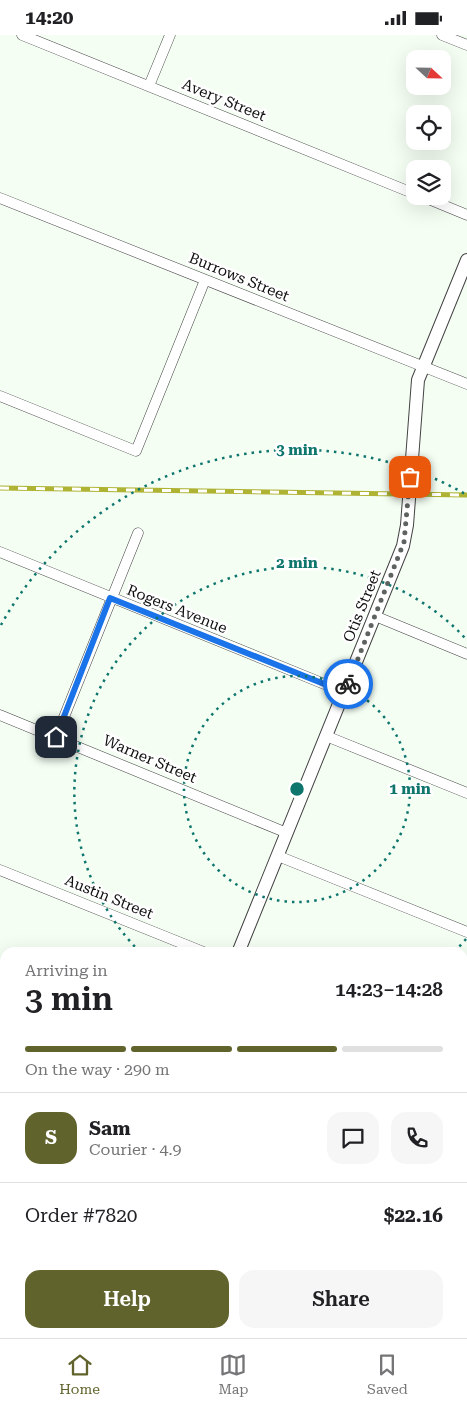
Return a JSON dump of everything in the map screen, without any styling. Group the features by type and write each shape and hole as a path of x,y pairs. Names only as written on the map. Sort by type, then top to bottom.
{"street":[{"name":"Avery Street","path":"22,35 406,190"},
{"path":"149,86 170,35"},
{"path":"442,35 467,45"},
{"name":"Burrows Street","path":"0,197 467,385"},
{"path":"443,205 467,215"},
{"name":"Otis Street","path":"240,947 406,537 417,388 467,260"},
{"path":"0,396 136,451 205,280"},
{"path":"56,737 110,598 138,533"},
{"name":"Rogers Avenue","path":"0,552 344,692"},
{"path":"375,617 467,653"},
{"name":"Warner Street","path":"0,715 287,833"},
{"path":"326,736 467,793"},
{"path":"278,856 467,932"},
{"name":"Austin Street","path":"0,870 191,947"}],"railway":[{"path":"0,488 467,495"}],"way so far":[{"path":"348,684 406,537 410,477"}],"route":[{"path":"56,737 110,598 344,692 348,684"}]}
